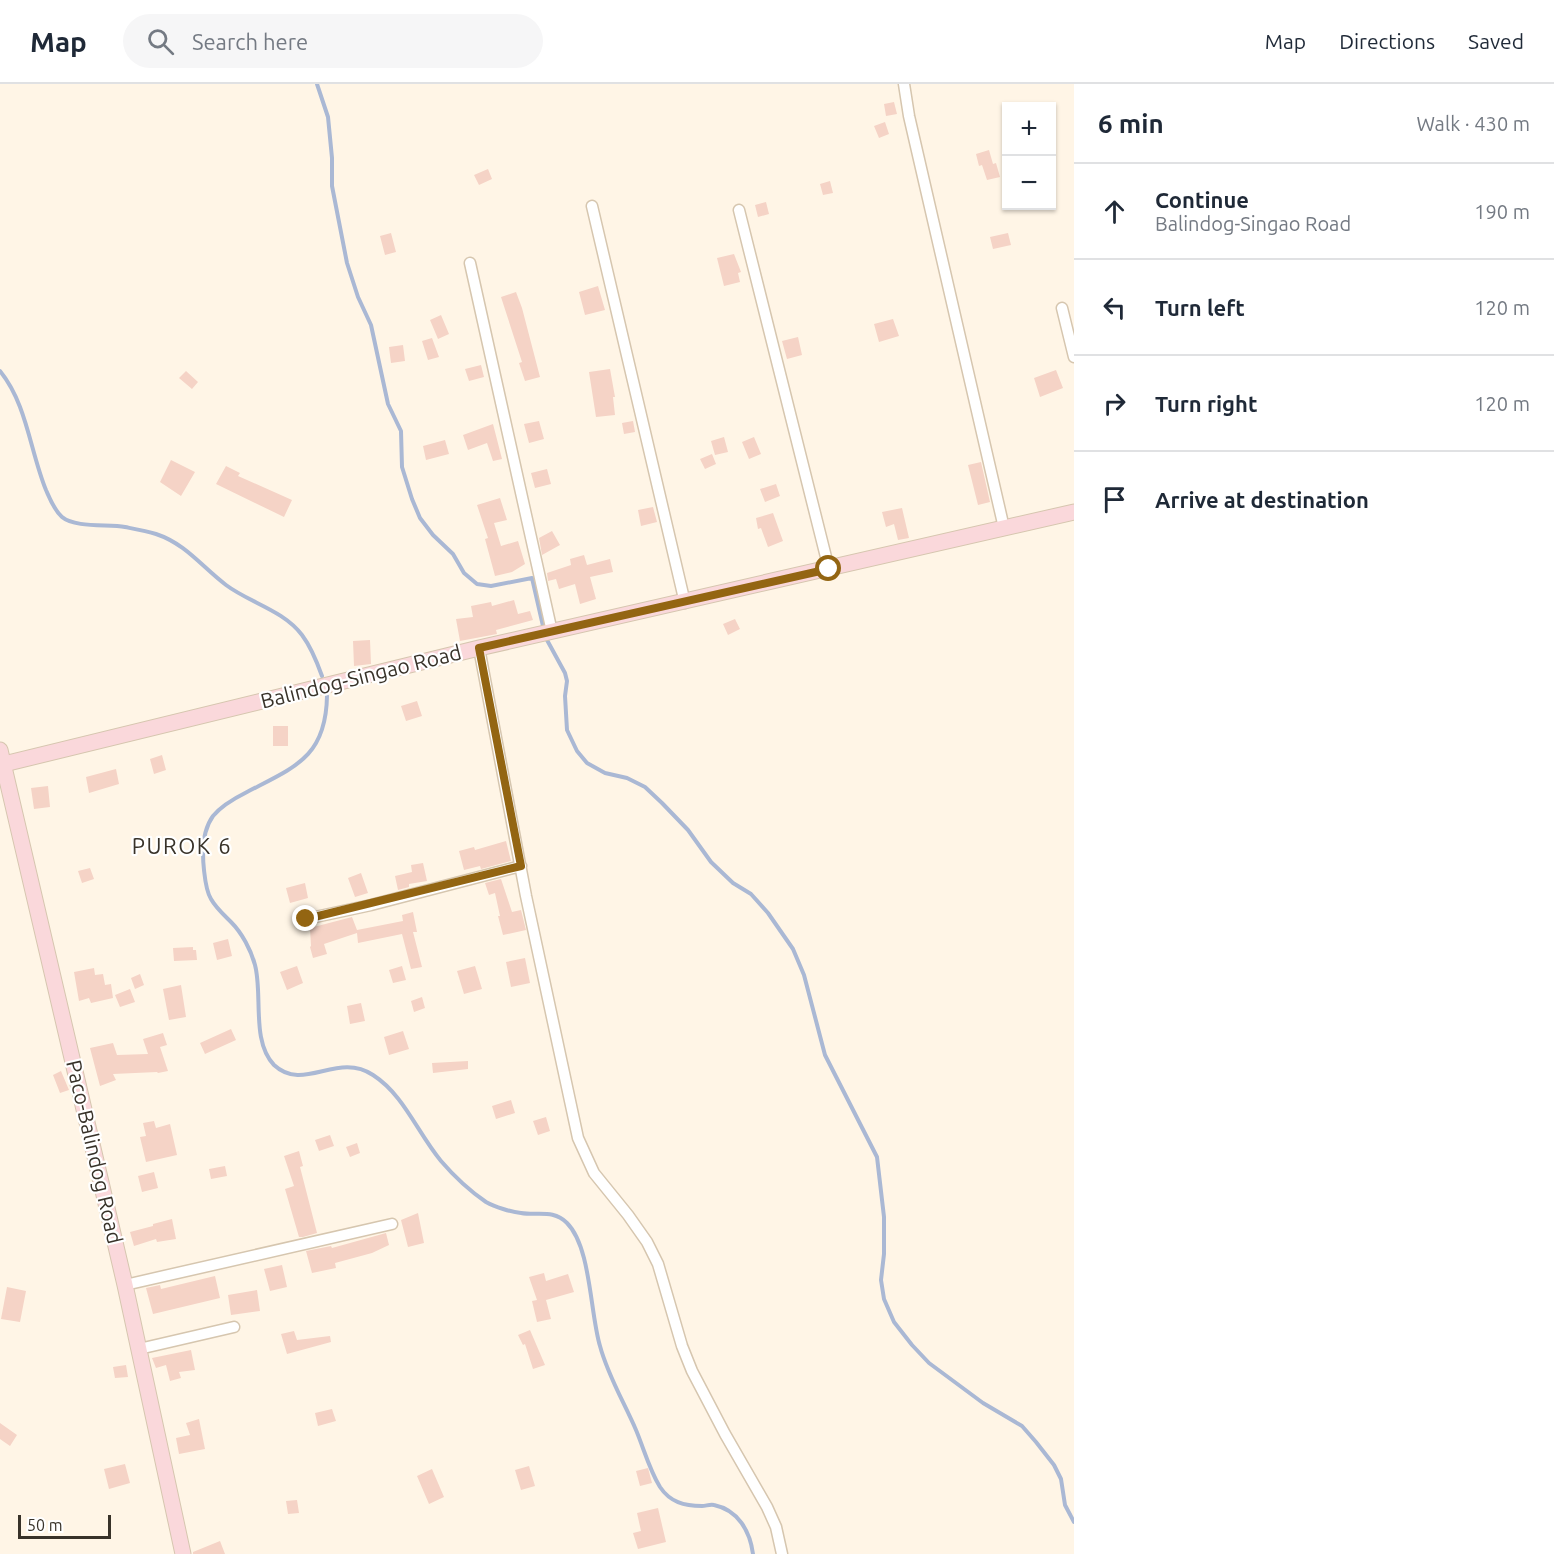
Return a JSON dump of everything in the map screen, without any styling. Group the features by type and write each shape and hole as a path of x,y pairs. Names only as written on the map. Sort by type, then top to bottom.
{"street":[{"path":"904,84 909,116 1004,528"},
{"path":"592,206 685,603"},
{"path":"739,210 829,569"},
{"path":"470,263 552,632"},
{"path":"1062,308 1074,357"},
{"name":"Balindog-Singao Road","path":"1,760 1074,512"},
{"path":"479,648 521,866 578,1138 594,1173 647,1242 658,1264 682,1346 692,1371 725,1434 768,1507 776,1527 782,1554"},
{"name":"Paco-Balindog Road","path":"1,760 125,1285 183,1554"},
{"path":"306,919 521,866"},
{"path":"125,1285 392,1224"},
{"path":"139,1348 234,1327"}],"building":[{"path":"894,102 897,114 886,116 884,104"},
{"path":"885,122 889,134 879,138 874,126"},
{"path":"989,150 1000,177 987,180 982,165 979,166 976,154"},
{"path":"488,169 492,179 479,185 474,175"},
{"path":"830,181 833,193 823,195 820,184"},
{"path":"766,202 769,214 758,217 755,205"},
{"path":"391,233 396,252 385,255 380,236"},
{"path":"1008,233 1011,245 993,249 990,237"},
{"path":"734,254 741,272 738,273 740,282 724,286 717,258"},
{"path":"598,286 605,310 585,315 579,292"},
{"path":"516,292 540,377 525,381 519,363 522,362 501,297"},
{"path":"441,315 449,334 438,339 430,320"},
{"path":"893,319 899,336 879,342 874,324"},
{"path":"798,337 802,355 787,359 782,341"},
{"path":"432,338 439,357 428,360 422,341"},
{"path":"403,345 405,361 391,363 389,347"},
{"path":"481,365 484,377 469,381 465,369"},
{"path":"610,369 615,397 613,397 615,415 596,417 589,372"},
{"path":"1056,370 1063,388 1040,397 1034,378"},
{"path":"186,371 198,382 192,389 179,378"},
{"path":"539,421 544,439 529,443 524,424"},
{"path":"633,421 635,432 624,434 622,423"},
{"path":"493,424 502,459 493,461 487,443 468,450 463,435"},
{"path":"724,437 728,452 715,455 711,441"},
{"path":"754,437 761,454 749,459 742,442"},
{"path":"445,440 449,454 426,460 423,446"},
{"path":"712,454 716,464 705,469 700,459"},
{"path":"171,460 195,472 181,496 160,482"},
{"path":"981,462 990,502 978,505 968,465"},
{"path":"226,466 240,473 238,476 292,500 284,517 216,484"},
{"path":"547,469 551,484 535,488 531,473"},
{"path":"776,484 780,496 765,502 760,489"},
{"path":"500,498 507,520 494,523 501,546 518,541 525,564 512,572 495,576 485,539 488,538 477,505"},
{"path":"653,507 657,522 641,526 638,510"},
{"path":"902,508 909,538 898,540 894,524 886,527 882,512"},
{"path":"773,513 783,541 768,547 761,528 758,529 756,518"},
{"path":"552,531 560,545 542,555 539,538"},
{"path":"584,555 587,565 610,559 613,572 590,577 596,599 580,604 575,584 559,589 556,579 548,581 547,573 571,565 570,559"},
{"path":"514,600 518,614 530,611 533,620 496,630 497,634 460,641 456,619 473,617 471,606 491,602 492,606"},
{"path":"735,619 740,629 728,635 723,624"},
{"path":"370,640 371,664 354,666 353,641"},
{"path":"417,701 422,716 406,721 401,706"},
{"path":"273,726 288,726 288,746 273,746"},
{"path":"162,755 166,770 154,774 150,759"},
{"path":"116,769 119,784 89,793 86,777"},
{"path":"48,786 50,807 34,809 31,788"},
{"path":"506,841 511,861 481,869 480,866 464,870 459,851 474,847 475,850"},
{"path":"423,863 427,881 409,884 409,887 398,890 395,876 412,872 411,865"},
{"path":"90,868 94,879 82,883 78,871"},
{"path":"361,873 368,893 355,897 348,878"},
{"path":"501,879 512,912 521,910 526,930 503,935 495,893 489,895 485,883"},
{"path":"305,883 308,898 290,903 286,888"},
{"path":"413,912 417,932 413,932 422,967 411,969 402,934 358,943 357,933 324,944 327,954 313,958 310,947 310,928 352,917 357,930 403,921 402,915"},
{"path":"228,939 232,956 217,960 213,943"},
{"path":"193,947 193,950 196,950 197,960 174,961 173,948"},
{"path":"525,958 530,983 511,987 506,962"},
{"path":"297,966 303,983 287,990 280,972"},
{"path":"402,966 406,980 393,983 389,970"},
{"path":"475,966 482,989 464,994 457,971"},
{"path":"94,968 95,975 103,974 105,985 111,984 113,998 91,1003 89,998 79,1001 74,972"},
{"path":"140,974 144,985 135,989 131,978"},
{"path":"181,985 186,1017 169,1020 163,989"},
{"path":"130,989 135,1002 120,1007 115,995"},
{"path":"422,997 425,1008 414,1012 411,1001"},
{"path":"361,1003 365,1021 350,1024 347,1006"},
{"path":"231,1029 236,1040 205,1054 200,1043"},
{"path":"403,1031 409,1049 389,1055 384,1037"},
{"path":"163,1033 167,1045 160,1047 168,1071 113,1074 116,1080 100,1086 90,1048 113,1043 117,1055 148,1054 143,1039"},
{"path":"468,1061 468,1069 433,1073 432,1063"},
{"path":"61,1071 69,1090 60,1093 53,1075"},
{"path":"511,1100 515,1113 496,1119 492,1106"},
{"path":"546,1117 550,1131 538,1135 533,1121"},
{"path":"154,1121 156,1128 170,1124 177,1155 146,1162 140,1137 146,1136 143,1123"},
{"path":"330,1135 334,1146 319,1151 315,1140"},
{"path":"357,1143 360,1153 350,1157 346,1147"},
{"path":"299,1151 303,1166 300,1167 317,1233 303,1237 299,1237 285,1189 294,1186 284,1156"},
{"path":"225,1166 227,1176 211,1179 209,1169"},
{"path":"154,1172 158,1188 142,1192 138,1176"},
{"path":"418,1213 424,1243 408,1247 401,1220"},
{"path":"172,1219 176,1239 157,1242 156,1239 134,1246 130,1232"},
{"path":"386,1233 389,1245 372,1253 335,1263 336,1268 312,1273 306,1251 331,1246 332,1248"},
{"path":"282,1265 287,1287 270,1291 264,1269"},
{"path":"544,1273 546,1281 568,1274 574,1292 546,1300 551,1319 537,1322 532,1301 537,1300 529,1277"},
{"path":"215,1276 220,1298 153,1314 146,1288 160,1285 161,1289"},
{"path":"7,1287 26,1291 20,1322 1,1319"},
{"path":"257,1290 260,1311 231,1315 228,1295"},
{"path":"530,1330 545,1365 533,1369 525,1344 523,1345 518,1335"},
{"path":"294,1331 297,1340 330,1336 331,1342 287,1354 281,1334"},
{"path":"191,1350 195,1370 179,1372 181,1378 170,1381 166,1365 156,1368 152,1358"},
{"path":"126,1365 128,1377 115,1378 113,1367"},
{"path":"332,1409 336,1421 318,1426 315,1413"},
{"path":"199,1419 205,1449 179,1454 176,1438 190,1435 186,1423"},
{"path":"0,1423 17,1435 10,1446 0,1439"},
{"path":"125,1464 130,1483 109,1489 104,1469"},
{"path":"529,1466 535,1486 521,1490 515,1470"},
{"path":"648,1468 652,1483 640,1486 636,1471"},
{"path":"432,1469 444,1497 429,1504 417,1476"},
{"path":"297,1500 299,1513 288,1514 286,1501"},
{"path":"658,1508 666,1542 638,1549 633,1533 641,1531 637,1513"},
{"path":"220,1541 225,1554 193,1554 193,1552"}],"waterway":[{"path":"317,84 328,117 332,186 347,263 358,297 371,325 388,404 401,431 402,467 412,499 420,518 433,535 453,554 464,573 477,584 491,586 532,578 543,626"},
{"path":"0,371 16,398 46,490 54,508 62,517 75,523 118,526 167,538 193,556 226,585 276,613 294,626 308,644 322,676"},
{"path":"547,640 565,673 567,730 577,751 587,763 605,773 627,778 645,787 688,830 711,862 733,883 751,894 768,913 793,949 804,975 825,1055 877,1157 884,1217 881,1280 884,1299 894,1322 929,1363 983,1403 1022,1426 1054,1465 1061,1479 1065,1505 1074,1522"},
{"path":"327,696 321,733 305,758 280,775 220,808 209,822 204,842 204,870 209,896 242,936 255,965 260,1031 267,1055 274,1065 285,1072 297,1075 347,1067 360,1069 373,1075 384,1083 402,1103 441,1161 480,1198 508,1210 527,1214 551,1214 567,1223 581,1248 603,1357 656,1480 664,1492 678,1502 695,1506 714,1505 730,1512 746,1530 753,1554"}],"district":[{"name":"PUROK 6","path":"182,846"}],"route":[{"path":"306,919 521,866 479,648 829,569"}]}
